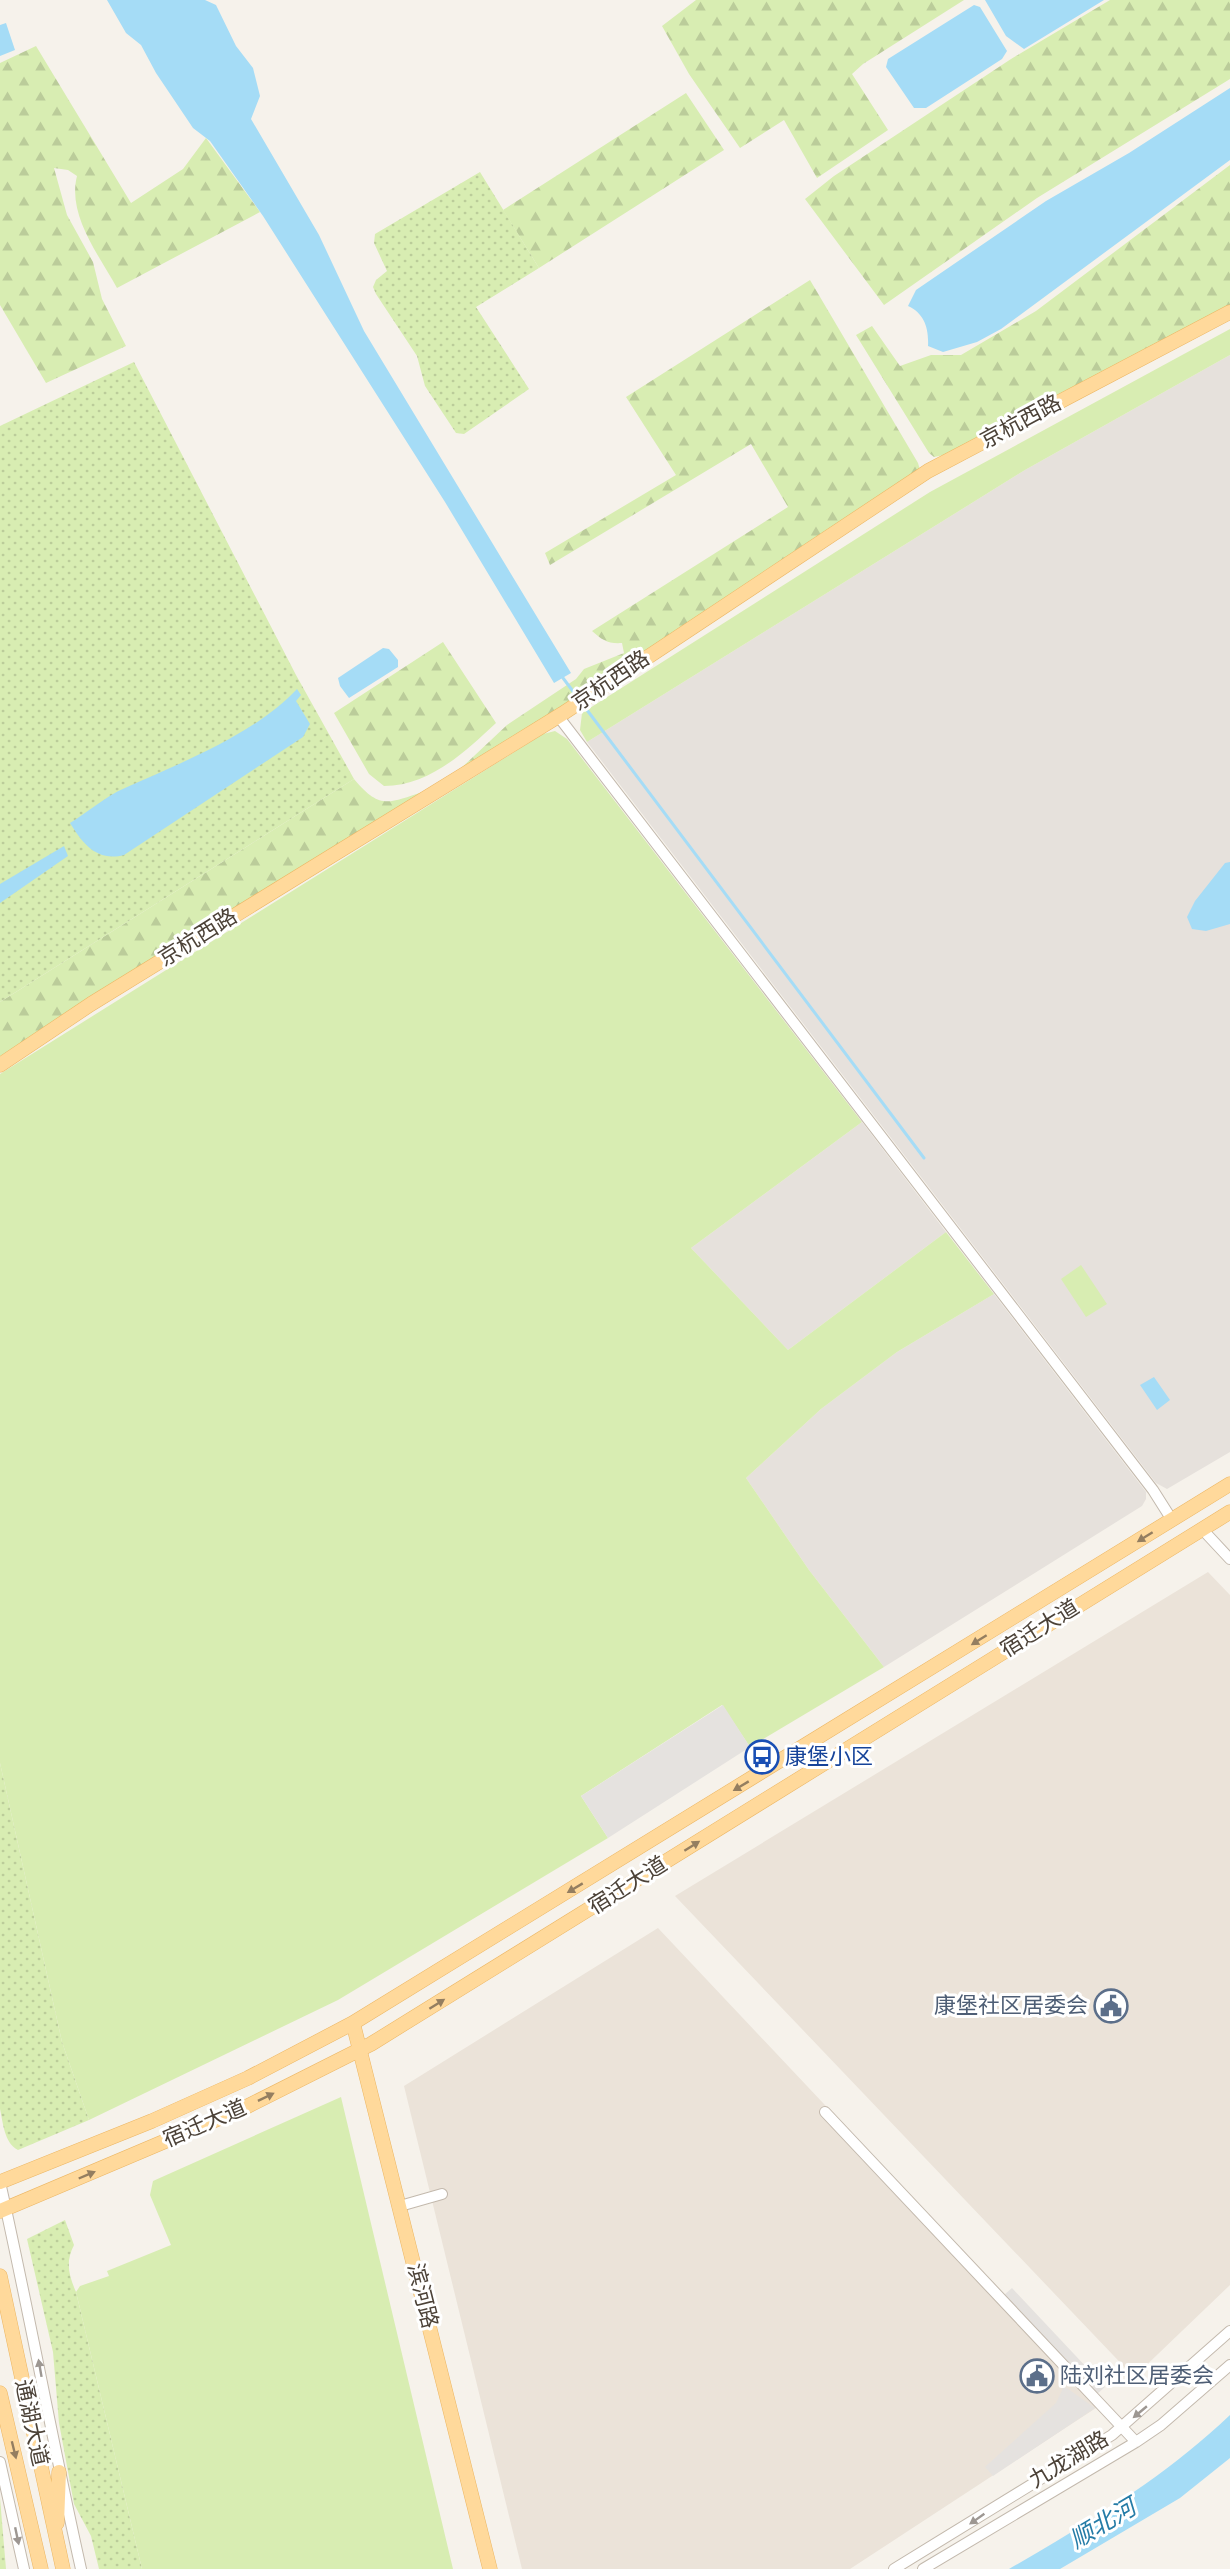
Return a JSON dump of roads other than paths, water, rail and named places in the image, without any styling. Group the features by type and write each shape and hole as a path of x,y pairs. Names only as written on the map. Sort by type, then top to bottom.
{"main road":[{"name":"京杭西路","path":"0,1065 102,997 558,716 928,471 1230,312"},
{"name":"宿迁大道","path":"0,2182 141,2126 248,2078 353,2023 1230,1484"},
{"name":"宿迁大道","path":"3,2209 246,2107 362,2050 1230,1512"},
{"name":"滨河路","path":"353,2023 362,2050 490,2569"},
{"name":"通湖大道","path":"0,2276 63,2569"},
{"path":"0,2299 8,2312"},
{"name":"通湖大道","path":"0,2393 41,2569"},
{"path":"56,2537 59,2472"}],"street":[{"path":"558,716 1146,1480 1172,1520"},
{"path":"1202,1529 1230,1559"},
{"path":"825,2112 1136,2442"},
{"path":"0,2182 3,2209 31,2320 59,2472 81,2569"},
{"path":"400,2206 442,2194"},
{"name":"九龙湖路","path":"894,2569 972,2524 1011,2495 1123,2426 1230,2331"},
{"name":"九龙湖路","path":"923,2569 1136,2442 1161,2425 1230,2365"},
{"path":"0,2462 24,2569"}],"water":[{"path":"107,0 205,0 216,5 236,46 253,68 260,96 251,119 319,235 364,331 571,673 554,683 445,502 263,216 210,141 193,128 156,73 141,45 126,33"},
{"path":"985,0 1104,0 1024,49 1006,36"},
{"path":"974,5 980,7 1007,51 1002,59 926,108 914,108 886,67 888,59"},
{"path":"6,23 15,50 0,56 0,25"},
{"path":"1230,88 1230,160 1001,329 977,342 943,352 928,346 928,333 922,317 908,306 916,290 1046,201 1129,153"},
{"path":"383,648 389,649 398,660 398,667 349,698 340,686 338,678"},
{"path":"297,689 301,695 296,701 310,724 303,737 124,855 106,856 92,850 70,823 118,791 193,758 239,734 280,705"},
{"path":"64,846 68,856 0,903 0,884"},
{"path":"1230,862 1230,924 1206,931 1192,929 1187,917 1195,901 1225,863"},
{"path":"1154,1377 1170,1400 1157,1410 1140,1385"},
{"name":"顺北河","path":"1230,2415 1230,2458 1180,2498 1060,2569 1009,2569 1124,2499 1178,2460"}],"waterway":[{"path":"563,678 575,694"},
{"path":"587,710 924,1158"}],"place":[{"name":"康堡小区","path":"762,1757"},
{"name":"康堡社区居委会","path":"1111,2006"},
{"name":"陆刘社区居委会","path":"1037,2376"}]}
